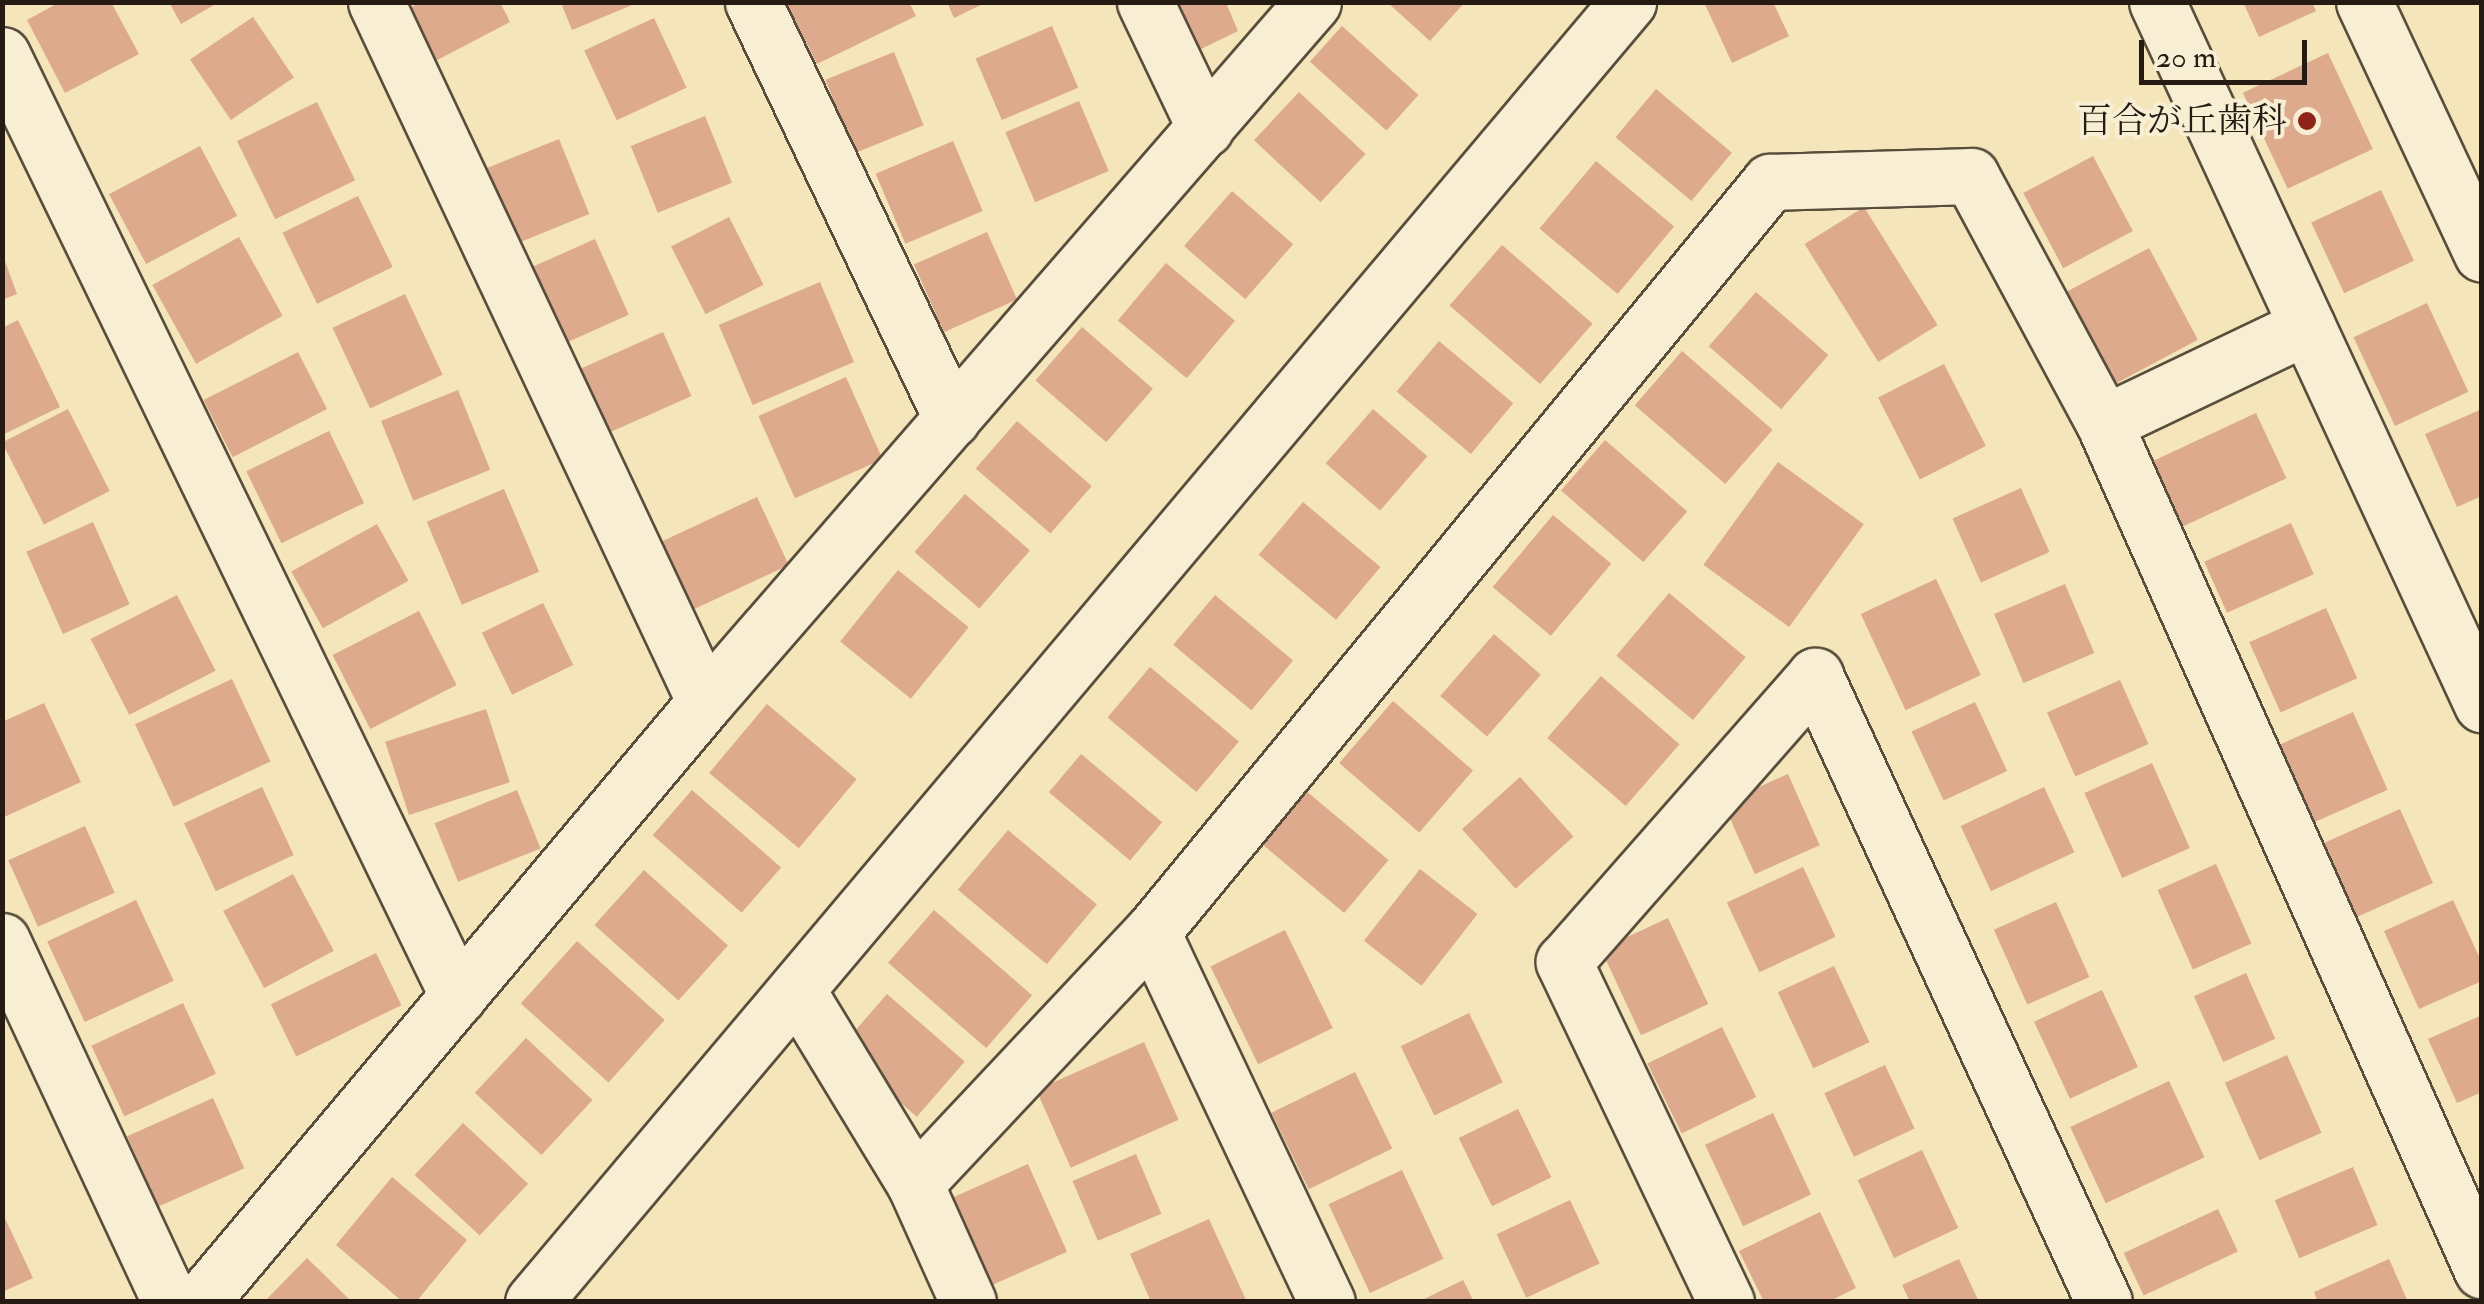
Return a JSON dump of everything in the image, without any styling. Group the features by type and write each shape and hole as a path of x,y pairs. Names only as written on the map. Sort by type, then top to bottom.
{"street":[{"path":"376,2 705,702"},
{"path":"753,2 952,419"},
{"path":"1145,2 1204,128"},
{"path":"200,1302 705,702 1313,2"},
{"path":"534,1302 1628,2"},
{"path":"2157,2 2482,704"},
{"path":"2364,2 2482,254"},
{"path":"2,55 458,996"},
{"path":"915,1184 1152,932 1770,182 1971,176 2104,423 2482,1270"},
{"path":"2104,423 2306,326"},
{"path":"1726,1302 1564,962 1815,676 2104,1302"},
{"path":"1152,932 1327,1302"},
{"path":"2,940 170,1302"},
{"path":"796,990 915,1184 968,1302"}],"building":[{"path":"60,2 111,2 139,54 65,93 27,20"},
{"path":"169,2 219,2 181,24"},
{"path":"421,2 500,2 510,22 422,68 395,16"},
{"path":"786,2 909,2 916,16 817,64"},
{"path":"947,2 987,2 954,18"},
{"path":"1170,2 1233,2 1227,5 1238,31 1193,53"},
{"path":"1387,2 1465,2 1430,41"},
{"path":"1704,2 1773,2 1789,36 1732,63"},
{"path":"2243,2 2312,2 2316,11 2259,37"},
{"path":"561,3 637,3 572,30"},
{"path":"253,17 294,78 231,120 190,59"},
{"path":"654,18 687,88 617,120 584,51"},
{"path":"1052,26 1078,88 1002,120 976,58"},
{"path":"1342,26 1419,95 1386,131 1310,62"},
{"path":"894,52 924,125 855,153 825,80"},
{"name":"百合が丘歯科","path":"2328,53 2373,149 2288,189 2243,93"},
{"path":"1656,89 1732,153 1691,201 1616,137"},
{"path":"1299,92 1366,154 1321,202 1254,140"},
{"path":"1079,101 1109,171 1035,202 1005,132"},
{"path":"317,102 355,180 275,219 237,141"},
{"path":"705,116 732,183 658,213 631,146"},
{"path":"559,139 589,214 514,244 484,169"},
{"path":"953,141 983,211 905,244 876,174"},
{"path":"200,146 237,216 146,264 109,194"},
{"path":"2093,156 2133,231 2063,268 2023,193"},
{"path":"1596,161 1674,227 1618,294 1539,228"},
{"path":"2381,190 2414,261 2344,293 2311,223"},
{"path":"1232,191 1293,244 1245,299 1184,246"},
{"path":"358,196 393,267 317,304 283,233"},
{"path":"1864,207 1938,325 1878,362 1805,244"},
{"path":"729,217 764,285 706,314 671,247"},
{"path":"987,232 1017,300 944,332 914,265"},
{"path":"239,237 283,316 196,364 152,285"},
{"path":"595,239 629,315 561,345 527,269"},
{"path":"1502,245 1593,324 1540,384 1450,305"},
{"path":"2149,248 2198,340 2114,384 2065,293"},
{"path":"2,253 17,294 2,300"},
{"path":"1166,263 1235,321 1187,378 1118,320"},
{"path":"820,282 854,362 753,405 719,325"},
{"path":"1756,292 1828,355 1781,409 1709,346"},
{"path":"405,294 443,375 370,408 332,328"},
{"path":"2427,303 2468,392 2395,426 2354,337"},
{"path":"18,320 60,407 2,435 2,328"},
{"path":"1082,327 1153,389 1106,442 1035,381"},
{"path":"663,332 691,396 606,434 577,370"},
{"path":"1439,341 1513,403 1471,454 1397,392"},
{"path":"1682,351 1773,430 1725,484 1635,405"},
{"path":"298,352 327,409 233,457 204,400"},
{"path":"1944,364 1986,446 1920,480 1878,398"},
{"path":"846,377 883,459 795,498 758,416"},
{"path":"458,390 490,470 413,501 381,421"},
{"path":"68,409 110,491 44,525 2,443"},
{"path":"1373,409 1427,456 1380,511 1326,463"},
{"path":"2482,409 2482,496 2457,507 2425,434"},
{"path":"2256,413 2286,478 2181,527 2151,462"},
{"path":"1017,421 1092,486 1050,533 976,469"},
{"path":"329,431 364,503 281,543 246,471"},
{"path":"1605,440 1687,512 1643,562 1561,491"},
{"path":"1778,462 1864,524 1789,627 1703,565"},
{"path":"2021,488 2049,552 1981,582 1952,519"},
{"path":"504,489 539,572 462,605 427,522"},
{"path":"965,494 1030,550 979,609 914,552"},
{"path":"757,497 789,565 685,613 654,545"},
{"path":"1303,502 1380,567 1336,620 1259,555"},
{"path":"1553,515 1611,564 1551,636 1493,587"},
{"path":"93,522 130,604 63,634 26,552"},
{"path":"2291,523 2314,574 2227,613 2204,562"},
{"path":"377,524 409,581 323,628 291,572"},
{"path":"898,570 969,627 911,699 840,641"},
{"path":"1936,579 1981,675 1906,710 1861,614"},
{"path":"2065,584 2094,653 2023,683 1994,614"},
{"path":"1669,593 1746,657 1693,720 1616,656"},
{"path":"177,595 216,671 129,715 91,639"},
{"path":"1215,595 1293,661 1251,710 1173,645"},
{"path":"543,603 573,665 512,695 482,633"},
{"path":"2326,608 2357,678 2281,713 2249,642"},
{"path":"419,611 457,685 370,729 333,655"},
{"path":"1494,634 1541,675 1487,737 1440,696"},
{"path":"1150,667 1239,742 1196,792 1108,718"},
{"path":"1601,676 1679,744 1626,806 1547,738"},
{"path":"232,679 270,761 173,807 135,724"},
{"path":"2120,680 2148,744 2075,776 2047,713"},
{"path":"1393,701 1473,771 1419,832 1339,763"},
{"path":"1975,702 2007,771 1944,800 1912,732"},
{"path":"44,703 81,782 2,818 2,722"},
{"path":"767,704 857,779 799,848 709,773"},
{"path":"486,709 510,782 409,815 385,742"},
{"path":"2353,712 2388,790 2314,823 2279,745"},
{"path":"1081,754 1162,822 1130,860 1049,792"},
{"path":"2152,763 2190,848 2122,878 2084,793"},
{"path":"1788,774 1820,845 1755,874 1723,803"},
{"path":"1520,777 1574,836 1516,889 1462,829"},
{"path":"262,787 294,855 216,891 184,823"},
{"path":"2044,787 2074,852 1991,891 1961,826"},
{"path":"517,790 541,848 458,882 434,823"},
{"path":"692,790 781,867 742,913 653,835"},
{"path":"1305,790 1388,860 1344,913 1261,843"},
{"path":"2400,809 2433,883 2356,917 2323,843"},
{"path":"85,826 115,893 38,927 8,860"},
{"path":"1008,830 1097,905 1047,964 958,890"},
{"path":"2216,864 2251,943 2193,970 2158,890"},
{"path":"1803,867 1836,937 1759,972 1727,902"},
{"path":"1420,869 1478,914 1421,986 1364,941"},
{"path":"644,870 728,946 678,1001 594,925"},
{"path":"293,874 334,951 264,988 223,911"},
{"path":"136,900 174,981 85,1022 47,941"},
{"path":"2453,900 2482,963 2482,981 2419,1009 2384,931"},
{"path":"2056,902 2089,977 2027,1005 1994,930"},
{"path":"934,910 1032,995 986,1048 888,963"},
{"path":"1668,918 1708,1004 1641,1035 1601,949"},
{"path":"1285,930 1333,1028 1258,1064 1210,966"},
{"path":"577,941 665,1020 608,1082 521,1003"},
{"path":"376,953 401,1005 296,1056 271,1004"},
{"path":"1834,966 1869,1042 1813,1068 1778,992"},
{"path":"2246,973 2275,1039 2223,1062 2194,996"},
{"path":"2102,990 2138,1067 2070,1099 2034,1022"},
{"path":"887,994 965,1062 917,1117 839,1049"},
{"path":"183,1003 216,1074 124,1116 91,1046"},
{"path":"1469,1013 1503,1082 1434,1116 1401,1046"},
{"path":"2482,1015 2482,1092 2457,1103 2428,1039"},
{"path":"1722,1027 1756,1097 1682,1133 1647,1063"},
{"path":"526,1038 593,1100 541,1155 475,1093"},
{"path":"1144,1042 1179,1120 1071,1168 1036,1090"},
{"path":"2287,1055 2322,1133 2259,1160 2225,1083"},
{"path":"1885,1065 1915,1128 1854,1157 1824,1093"},
{"path":"1355,1072 1392,1148 1309,1189 1271,1113"},
{"path":"2169,1081 2204,1157 2106,1203 2070,1127"},
{"path":"213,1098 244,1168 158,1207 127,1136"},
{"path":"1518,1109 1551,1177 1492,1206 1459,1138"},
{"path":"1773,1113 1811,1195 1743,1226 1705,1145"},
{"path":"463,1123 528,1184 480,1236 415,1175"},
{"path":"1922,1150 1958,1228 1894,1258 1858,1180"},
{"path":"1136,1154 1161,1214 1098,1241 1072,1181"},
{"path":"1028,1164 1067,1252 989,1286 950,1199"},
{"path":"2353,1167 2378,1225 2299,1258 2275,1200"},
{"path":"1402,1170 1443,1259 1370,1293 1329,1204"},
{"path":"392,1177 467,1240 416,1302 403,1302 336,1245"},
{"path":"1570,1200 1600,1263 1526,1298 1497,1234"},
{"path":"2218,1209 2238,1252 2144,1296 2124,1253"},
{"path":"2,1212 33,1278 2,1292"},
{"path":"1820,1212 1856,1288 1828,1302 1764,1302 1739,1251"},
{"path":"1209,1219 1247,1302 1151,1302 1130,1254"},
{"path":"307,1258 352,1302 264,1302"},
{"path":"1959,1259 1979,1302 1910,1302 1902,1285"},
{"path":"2389,1259 2408,1302 2318,1302 2314,1292"},
{"path":"1463,1280 1474,1302 1418,1302"}],"place":[{"name":"百合が丘歯科","path":"2307,121"}]}
